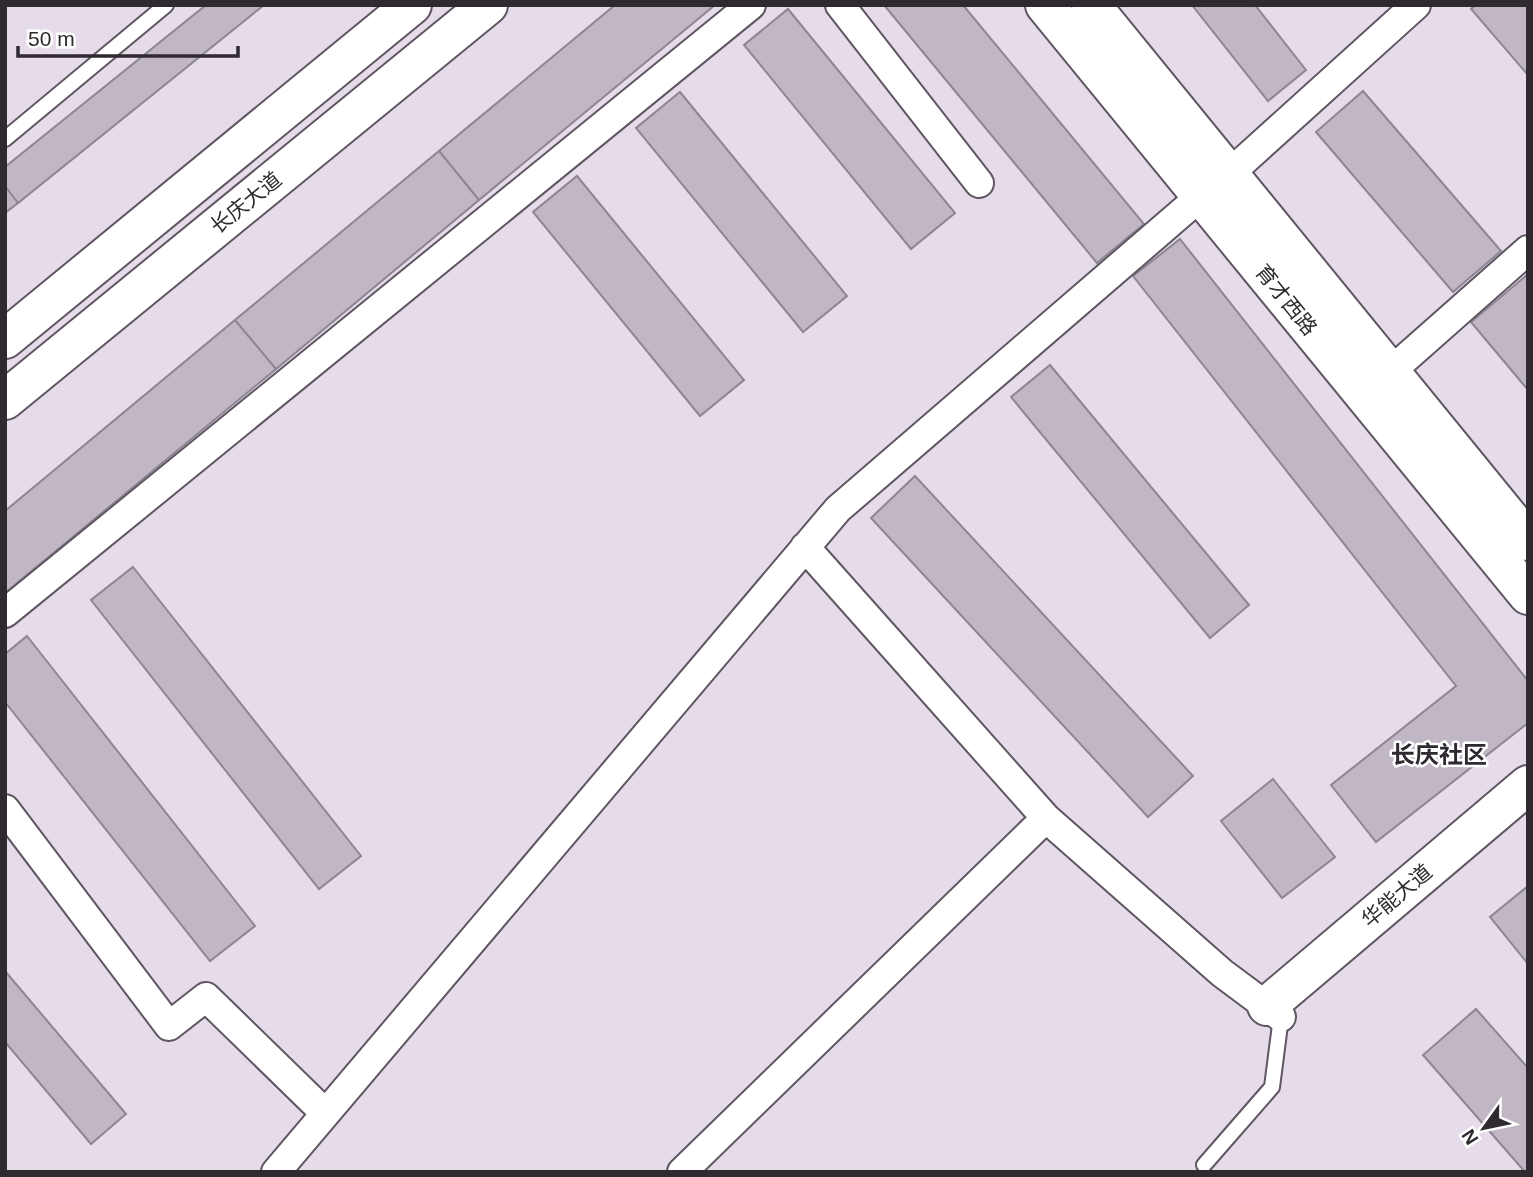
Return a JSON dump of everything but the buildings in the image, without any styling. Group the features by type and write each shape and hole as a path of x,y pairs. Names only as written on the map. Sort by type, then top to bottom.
{"main road":[{"path":"5,339 412,5"},
{"name":"长庆大道","path":"5,401 488,5"},
{"name":"育才西路","path":"1045,5 1390,372 1528,541"},
{"name":"育才西路","path":"1091,5 1215,185 1528,595"},
{"name":"华能大道","path":"1274,1012 1528,785"},
{"name":"华能大道","path":"1274,1012 1528,809"}],"street":[{"path":"5,612 751,5"},
{"path":"840,5 979,183"},
{"path":"276,1172 838,509 1215,185 1416,5"},
{"path":"1390,372 1528,250"},
{"path":"805,548 1046,818 1222,973 1274,1012"},
{"path":"5,809 169,1026 206,997 325,1113"},
{"path":"682,1172 1046,818"}],"lane":[{"path":"5,139 156,8"},
{"path":"1204,1165 1272,1087 1274,1012"}],"district":[{"name":"长庆社区","path":"1439,755"}]}
